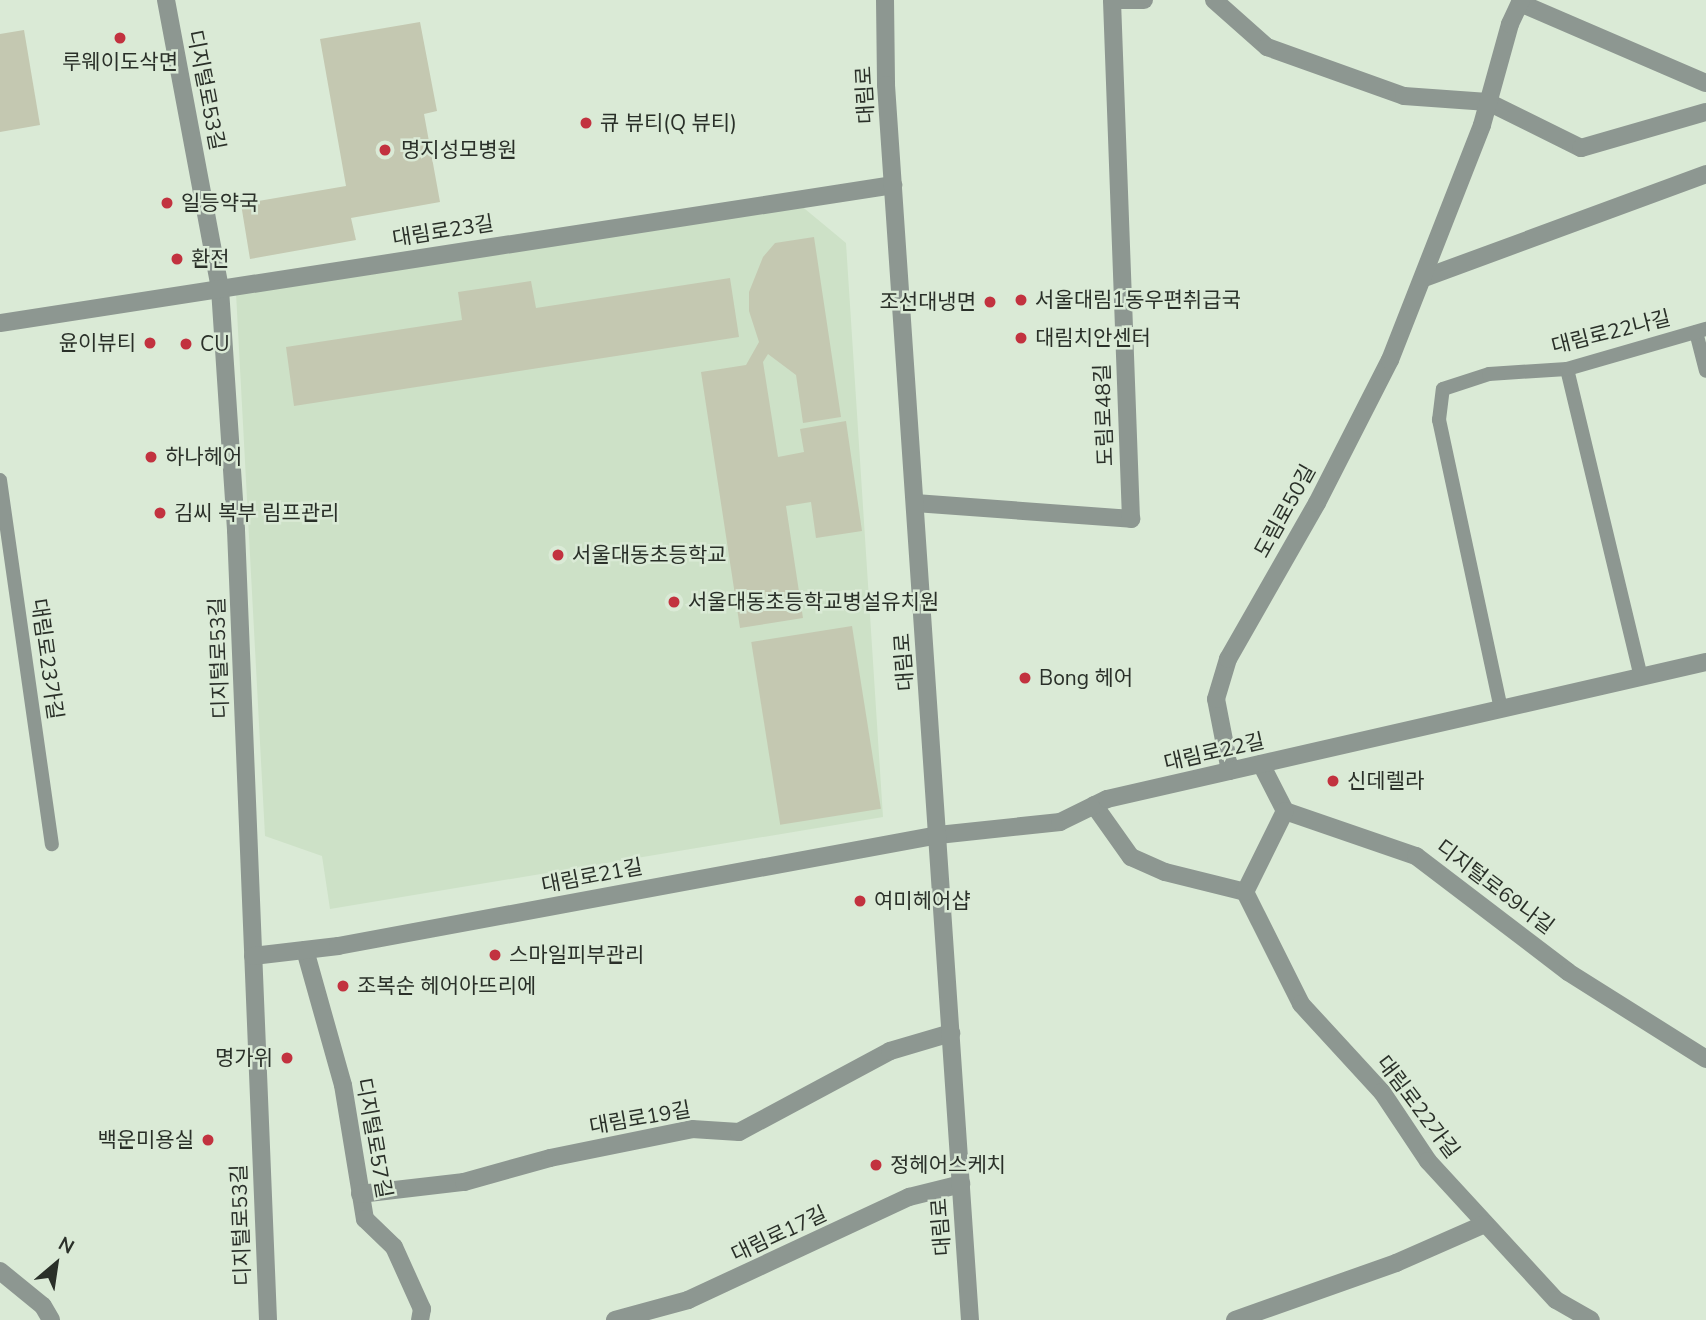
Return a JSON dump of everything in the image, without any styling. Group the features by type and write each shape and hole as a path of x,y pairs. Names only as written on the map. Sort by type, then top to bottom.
{"street":[{"name":"디지털로53길","path":"166,0 220,289 236,530 268,1320"},
{"path":"872,0 885,20"},
{"name":"대림로","path":"885,0 893,185 970,1320"},
{"name":"도림로48길","path":"915,503 1131,519 1112,1 1144,0"},
{"path":"1214,0 1267,47 1404,96 1488,102 1581,148 1706,113"},
{"path":"1521,2 1706,83"},
{"name":"도림로50길","path":"1230,771 1216,698 1228,659 1329,479 1391,360 1488,102 1521,2"},
{"path":"1424,278 1706,174"},
{"name":"대림로23길","path":"0,323 893,185"},
{"name":"대림로22길","path":"938,835 1060,822 1094,805 1230,771 1706,662"},
{"path":"1094,805 1131,857 1165,872 1245,892 1285,811 1261,764"},
{"name":"디지털로69나길","path":"1285,811 1416,856 1568,972 1706,1059"},
{"name":"대림로21길","path":"253,956 305,950 938,835"},
{"name":"대림로22가길","path":"1245,892 1301,1004 1382,1092 1428,1161 1485,1224 1556,1300 1591,1320"},
{"name":"디지털로57길","path":"305,950 343,1084 365,1219 394,1247 422,1309 420,1320"},
{"name":"대림로19길","path":"360,1194 464,1182 550,1158 692,1129 739,1132 890,1051 951,1033"},
{"name":"대림로17길","path":"615,1320 688,1300 909,1197 961,1184"},
{"path":"1235,1320 1396,1263 1485,1224"},
{"path":"0,1271 43,1306 51,1320"}],"lane":[{"name":"대림로22나길","path":"1501,709 1439,420 1443,389 1489,374 1567,369 1701,330"},
{"path":"1701,330 1706,371"},
{"path":"1567,369 1642,677"},
{"name":"대림로23가길","path":"0,480 51,844"}],"shaded area":[{"name":"서울대동초등학교","path":"799,204 846,243 883,817 330,909 322,856 265,836 236,293"}],"building":[{"name":"명지성모병원","path":"420,22 437,111 424,114 440,202 351,218 356,240 250,259 241,204 346,186 320,39"},
{"path":"24,30 40,125 0,132 0,34"},
{"path":"814,237 841,417 803,423 796,375 768,354 763,362 778,457 804,452 800,429 846,421 862,531 816,538 811,502 786,506 803,618 740,628 701,372 746,365 759,342 749,311 749,292 763,257 775,243"},
{"path":"730,278 739,337 294,406 286,347 462,320 458,292 531,281 536,308"},
{"path":"852,626 881,809 780,825 751,642"}],"place":[{"name":"루웨이도삭면","path":"120,38"},
{"name":"큐 뷰티(Q 뷰티)","path":"586,123"},
{"name":"명지성모병원","path":"385,150"},
{"name":"일등약국","path":"167,203"},
{"name":"환전","path":"177,259"},
{"name":"서울대림1동우편취급국","path":"1021,300"},
{"name":"조선대냉면","path":"990,302"},
{"name":"대림치안센터","path":"1021,338"},
{"name":"윤이뷰티","path":"150,343"},
{"name":"CU","path":"186,344"},
{"name":"하나헤어","path":"151,457"},
{"name":"김씨 복부 림프관리","path":"160,513"},
{"name":"서울대동초등학교","path":"558,555"},
{"name":"서울대동초등학교병설유치원","path":"674,602"},
{"name":"Bong 헤어","path":"1025,678"},
{"name":"신데렐라","path":"1333,781"},
{"name":"여미헤어샵","path":"860,901"},
{"name":"스마일피부관리","path":"495,955"},
{"name":"조복순 헤어아뜨리에","path":"343,986"},
{"name":"명가위","path":"287,1058"},
{"name":"백운미용실","path":"208,1140"},
{"name":"정헤어스케치","path":"876,1165"}]}
